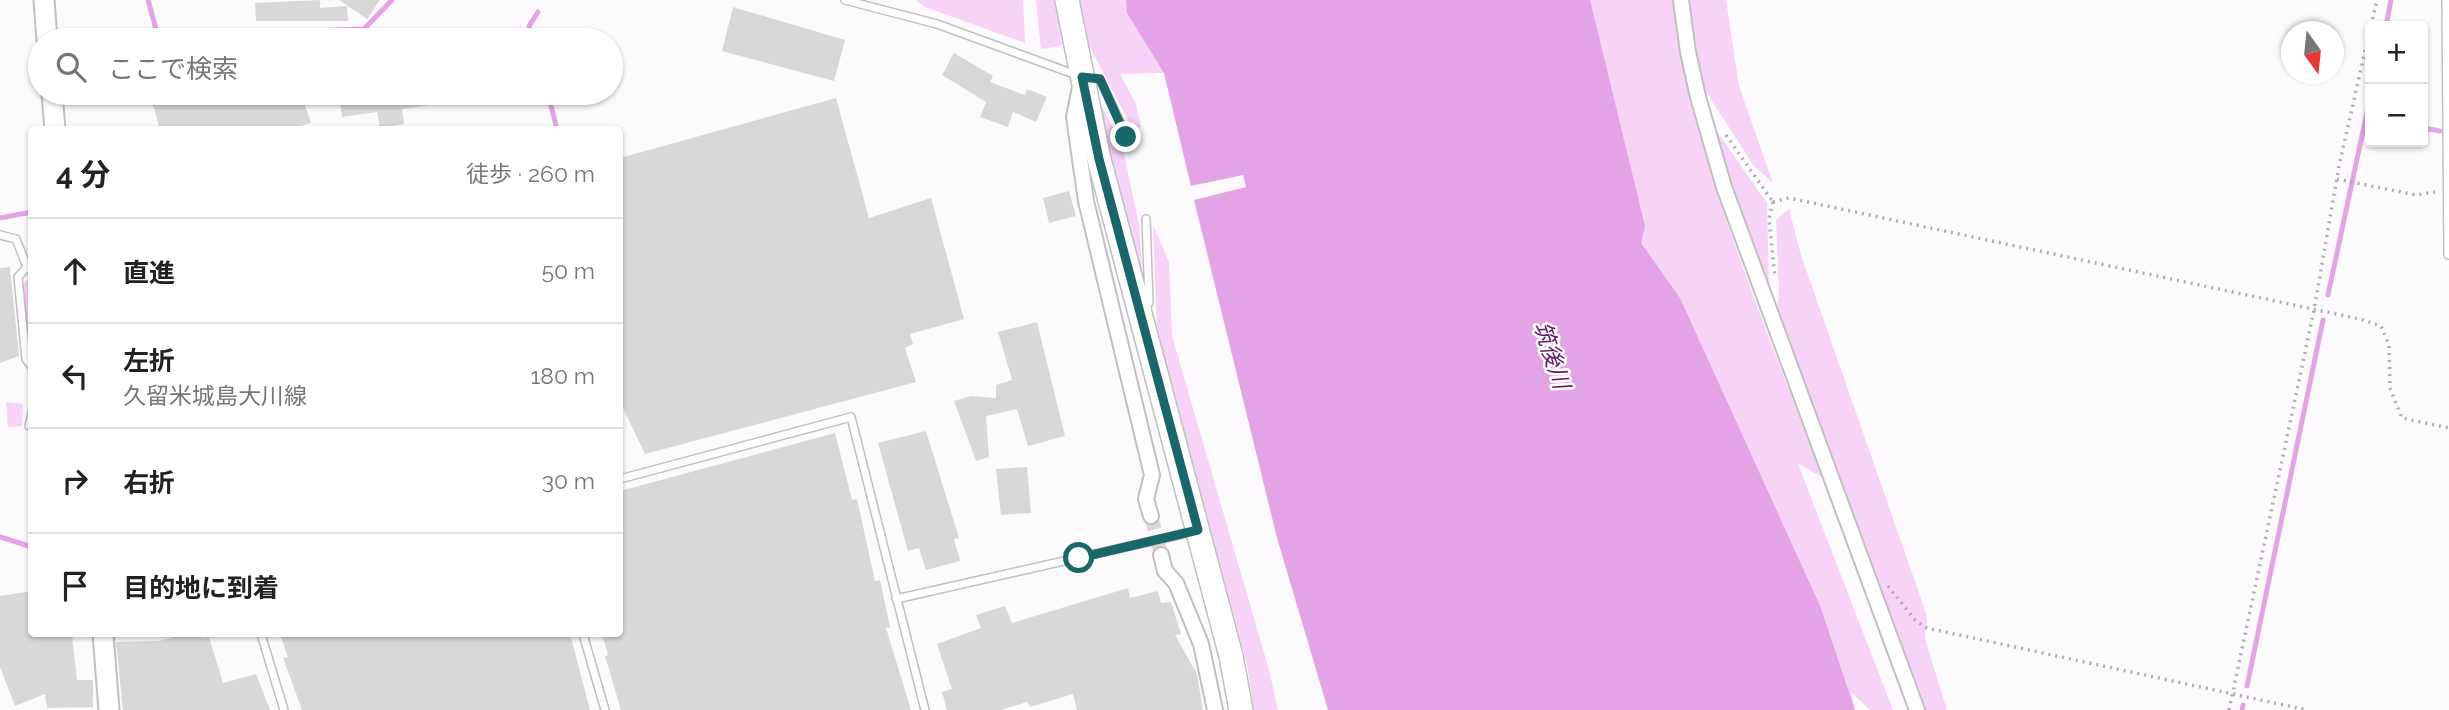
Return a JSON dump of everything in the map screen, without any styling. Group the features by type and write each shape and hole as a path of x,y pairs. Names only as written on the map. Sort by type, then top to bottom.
{"main road":[{"path":"1067,0 1099,159 1231,656 1241,710"}],"street":[{"path":"44,0 46,28"},
{"path":"1681,0 1696,85 1724,187 1917,710"},
{"path":"1082,77 1074,117 1086,201 1152,475 1146,499 1151,516"},
{"path":"53,105 55,126"},
{"path":"1161,555 1165,572 1176,583 1201,644 1215,710"},
{"path":"103,637 109,710"}],"lane":[{"path":"845,0 937,24 1082,77 1100,79 1126,137"},
{"path":"2446,0 2448,255"},
{"path":"1142,322 1149,302 1146,219"},
{"path":"0,235 16,239 28,267"},
{"path":"28,270 18,276 28,362"},
{"path":"623,478 851,417 925,710"},
{"path":"896,599 1198,530"},
{"path":"262,637 284,710"},
{"path":"584,637 606,710"}],"path":[{"path":"2372,21 2377,0"},
{"path":"2229,710 2314,310 2337,179 2365,55"},
{"path":"1721,128 1773,202 1769,219 1776,288 1768,305"},
{"path":"2337,179 2416,195 2448,189"},
{"path":"1773,202 1788,198 2360,319 2381,326 2389,345 2390,388 2402,418 2449,428"},
{"path":"1915,620 1927,628 2306,710"}],"shaded area":[{"path":"916,0 1023,0 1025,43 925,7"},
{"path":"1036,0 1055,0 1062,46 1041,49"},
{"path":"1079,0 1174,0 1191,186 1164,73 1120,74 1136,104 1141,127 1132,128 1086,40"},
{"path":"1577,0 1674,0 1684,62 1715,183 1755,301 1822,477 1798,464 1893,710 1870,710 1851,692 1855,710 1641,259"},
{"path":"1689,0 1726,0 1739,86 1773,183 1754,166 1706,92"},
{"path":"1095,94 1122,144 1139,225 1143,282"},
{"path":"1711,123 1767,203 1769,286 1731,188"},
{"path":"1789,209 1801,255 1927,616 1925,639 1947,710 1923,710 1777,311 1779,293 1776,220"},
{"path":"1153,225 1169,262 1172,336 1269,670 1278,710 1254,710 1247,664 1157,333"},
{"path":"28,279 28,333 22,284"},
{"path":"6,402 23,404 22,426 8,427"}],"water":[{"name":"筑後川","path":"1126,0 1590,0 1645,226 1641,243 1680,298 1821,608 1855,710 1328,710 1277,538 1194,200 1246,187 1243,175 1191,186 1164,73 1127,13"}],"building":[{"path":"320,0 320,8 347,6 348,21 256,21 255,3"},
{"path":"339,0 380,0 367,19"},
{"path":"733,7 845,40 834,81 722,51"},
{"path":"954,53 993,76 990,82 1025,95 1027,89 1047,97 1036,122 1013,112 1008,127 980,117 986,102 942,75"},
{"path":"836,98 869,218 931,198 964,319 910,334 913,344 905,348 916,382 645,454 623,408 623,157"},
{"path":"153,105 305,105 311,123 300,126 159,126"},
{"path":"340,105 429,105 402,109 404,124 392,126 380,126 377,112 342,117"},
{"path":"1069,191 1076,216 1049,223 1043,198"},
{"path":"10,267 19,356 0,363 0,268"},
{"path":"1037,322 1065,436 1028,446 1017,409 986,416 989,457 976,461 954,401 971,396 996,398 996,385 1012,380 998,332"},
{"path":"926,431 959,538 954,539 960,561 926,570 919,548 908,551 878,443"},
{"path":"835,433 852,500 857,499 875,581 880,580 890,627 886,628 911,710 621,710 605,656 608,655 603,637 623,637 623,490"},
{"path":"1027,467 1031,513 1001,515 996,469"},
{"path":"1128,588 1130,598 1158,591 1161,603 1171,602 1181,634 1175,635 1197,674 1203,710 1077,710 1073,694 1030,707 1027,702 1001,710 947,710 942,692 952,689 937,644 981,628 976,615 1005,606 1012,623"},
{"path":"28,592 28,637 72,637 77,680 93,680 93,707 47,708 45,694 15,706 0,667 0,596"},
{"path":"174,637 209,637 223,683 256,674 270,710 123,710 116,642 159,641"},
{"path":"281,637 571,637 590,710 302,710 283,658 288,657"}],"waterway":[{"path":"148,0 156,28"},
{"path":"365,28 392,0"},
{"path":"2387,21 2391,0"},
{"path":"530,28 538,12"},
{"path":"551,105 556,126"},
{"path":"2328,295 2365,121"},
{"path":"2428,129 2440,131"},
{"path":"0,218 28,213"},
{"path":"2247,686 2323,320"},
{"path":"0,537 28,546"},
{"path":"2242,710 2243,705"}],"tunnel":[{"path":"1151,516 1161,555"}],"route":[{"path":"1079,558 1198,530 1099,159 1082,77 1100,79 1126,137"}]}
